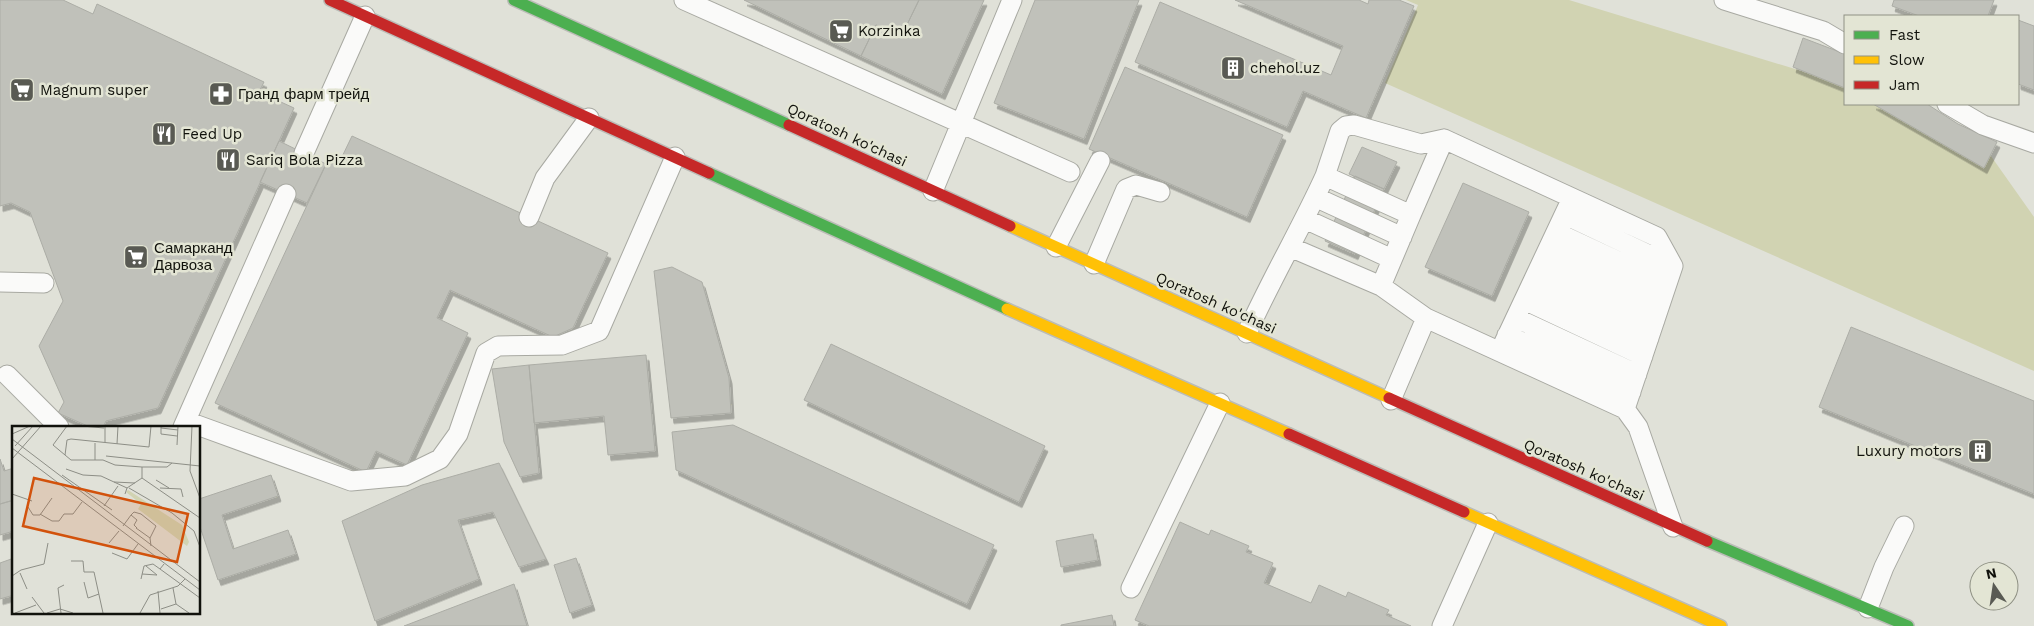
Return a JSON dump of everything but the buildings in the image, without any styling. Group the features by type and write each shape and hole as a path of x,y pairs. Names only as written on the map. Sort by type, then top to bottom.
{"main road":[{"path":"330,0 1220,403 1721,626"},
{"name":"Qoratosh ko'chasi","path":"514,0 1673,527 1908,626"}],"lane":[{"path":"684,0 1070,172"},
{"path":"933,192 963,124 1012,0"},
{"path":"1724,0 1823,31 1844,43"},
{"path":"304,153 365,16"},
{"path":"1949,105 1983,125 2034,143"},
{"path":"529,217 546,178 589,118"},
{"path":"1247,333 1268,286 1305,220 1325,176 1340,131 1346,126 1354,125 1421,144 1444,139 1568,206 1657,237 1673,266 1625,410"},
{"path":"1382,286 1444,139"},
{"path":"200,429 351,481 405,476 440,459 458,434 486,353 498,346 562,345 599,330 675,157"},
{"path":"1056,247 1100,161"},
{"path":"1325,176 1411,215"},
{"path":"1094,264 1126,189 1136,185 1160,192"},
{"path":"185,424 286,194"},
{"path":"1315,198 1402,237"},
{"path":"1504,343 1568,206"},
{"path":"1305,220 1392,259"},
{"path":"1556,232 1667,284"},
{"path":"1290,247 1382,286 1426,318 1504,343 1631,392"},
{"path":"1544,258 1661,302"},
{"path":"1544,258 1652,329"},
{"path":"0,282 44,283"},
{"path":"1532,283 1652,329"},
{"path":"1524,300 1643,356"},
{"path":"1391,400 1426,318"},
{"path":"1516,318 1637,374"},
{"path":"1504,343 1625,410 1638,427 1673,527"},
{"path":"7,375 58,426"},
{"path":"1130,588 1220,403"},
{"path":"1442,626 1488,523"},
{"path":"1868,608 1884,567 1904,526"}],"green space":[{"path":"1406,0 1569,0 1831,80 1844,86 1844,105 1886,105 1986,149 2034,217 2034,371 1385,83 1418,5"}],"traffic: fast":[{"path":"514,0 789,125"},
{"path":"709,173 1007,309"},
{"path":"1707,541 1908,626"}],"traffic: slow":[{"path":"1010,226 1389,398"},
{"path":"1007,309 1289,434"},
{"path":"1464,512 1721,626"}],"traffic: jam":[{"path":"330,0 709,173"},
{"path":"789,125 1010,226"},
{"path":"1389,398 1707,541"},
{"path":"1289,434 1464,512"}],"place":[{"name":"Korzinka","path":"841,31"},
{"name":"chehol.uz","path":"1233,68"},
{"name":"Magnum super","path":"22,90"},
{"name":"Гранд фарм трейд","path":"221,94"},
{"name":"Feed Up","path":"164,134"},
{"name":"Sariq Bola Pizza","path":"228,160"},
{"name":"Самарканд Дарвоза","path":"136,257"},
{"name":"Luxury motors","path":"1980,451"}]}
